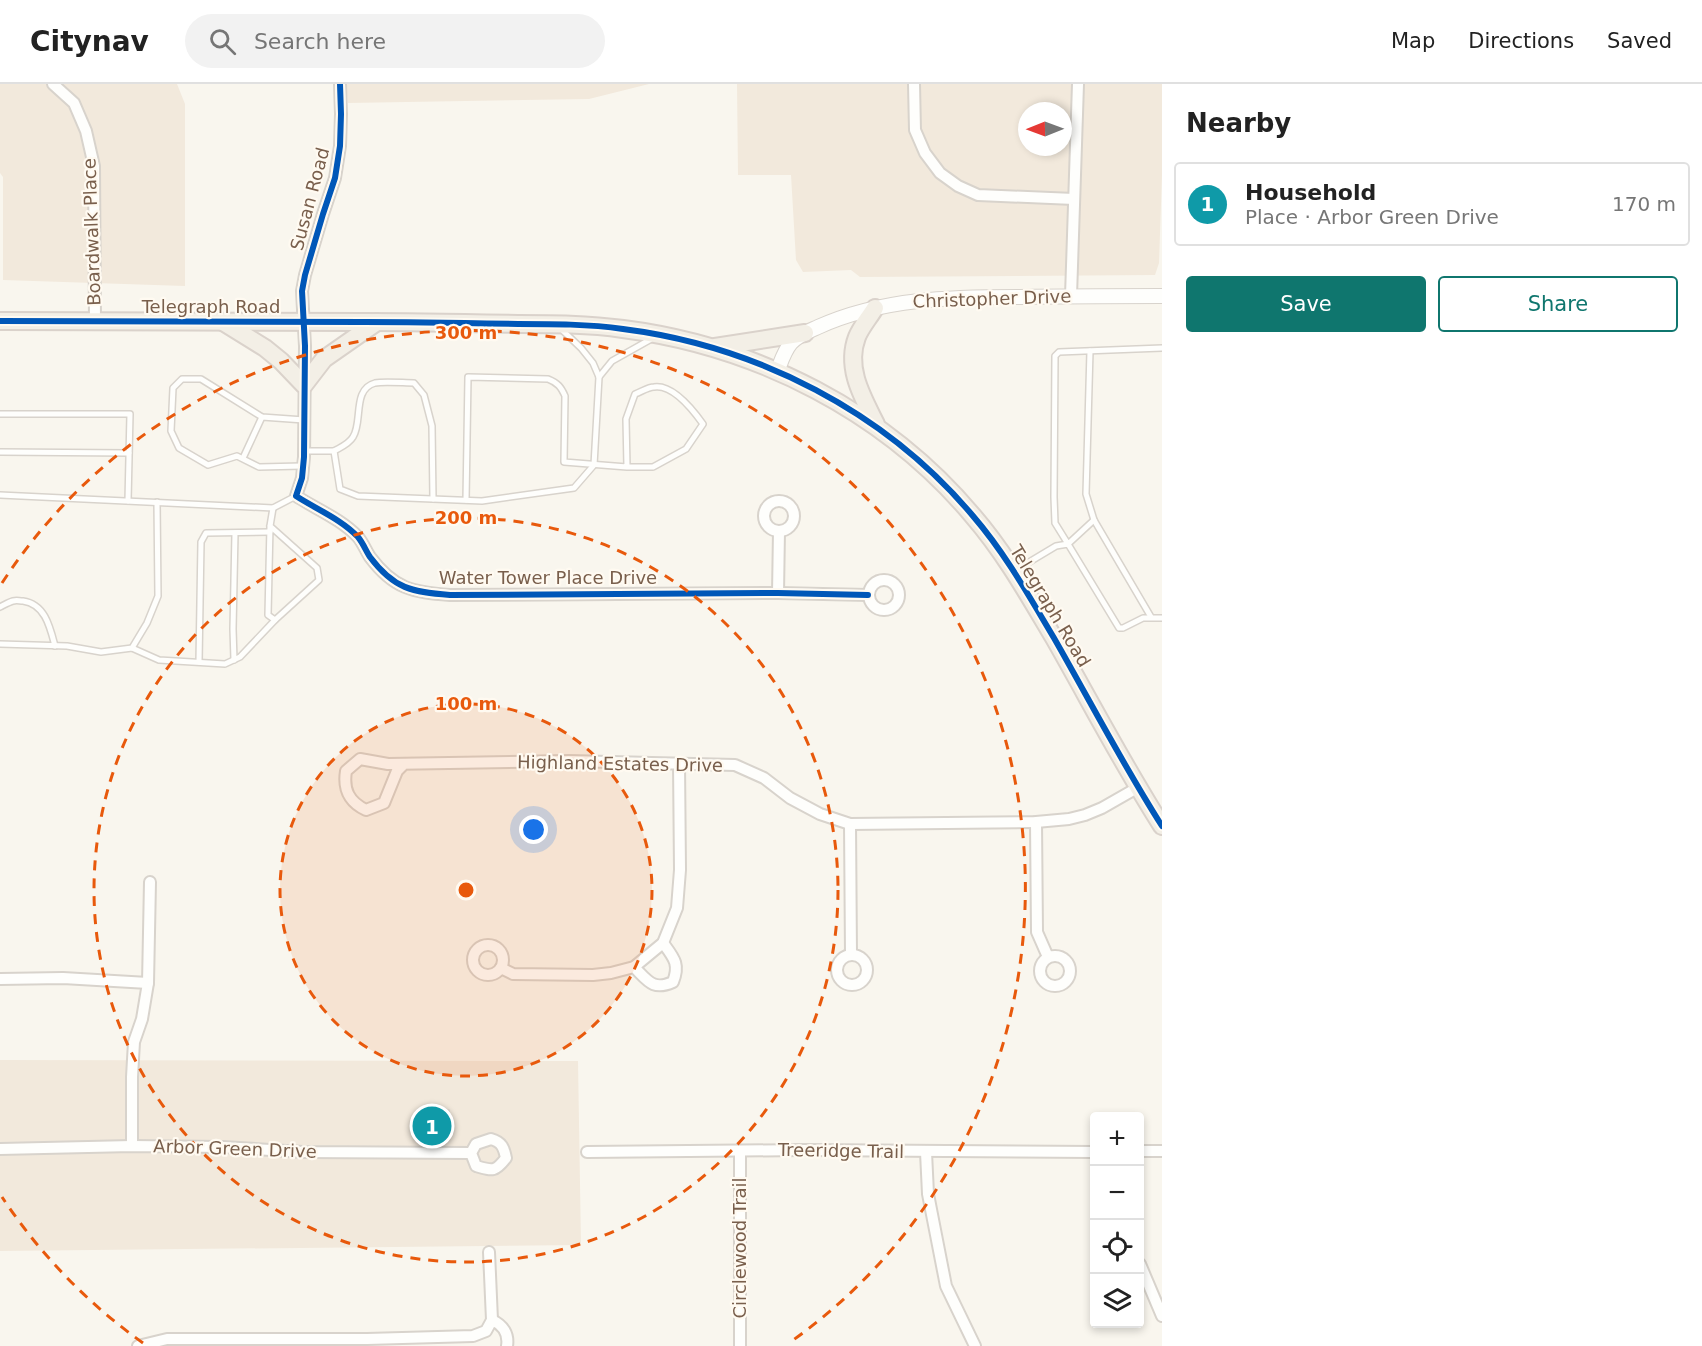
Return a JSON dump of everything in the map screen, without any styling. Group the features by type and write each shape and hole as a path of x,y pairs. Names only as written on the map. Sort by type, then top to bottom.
{"main road":[{"path":"875,308 857,337 854,368 857,384 876,425"},
{"name":"Telegraph Road","path":"0,321 556,324 622,329 659,335 743,357 820,392 876,425 922,462 947,487 987,533 1015,571 1137,788 1162,826"},
{"path":"222,322 265,348 304,385 324,359 376,322"},
{"path":"711,347 805,333"}],"street":[{"name":"Boardwalk Place","path":"53,84 74,103 86,131 94,166 94,321"},
{"name":"Susan Road","path":"304,322 302,291 305,275 335,178 340,146 340,84"},
{"path":"914,84 915,130 925,153 940,173 949,180 978,195 1074,199"},
{"path":"1071,296 1078,84"},
{"name":"Christopher Drive","path":"777,372 786,349 805,333 843,316 905,302 939,298 1162,296"},
{"path":"296,496 304,451 304,322"},
{"name":"Water Tower Place Drive","path":"296,496 335,519 357,537 387,577 401,586 423,592 450,595 778,593 868,595"},
{"path":"778,593 779,531"},
{"name":"Highland Estates Drive","path":"404,764 397,771 384,803 366,810 356,805 348,795 344,781 346,771 360,759 388,764 569,761 735,765 764,778 790,798 820,814 850,824 1036,822 1069,819 1086,815 1137,788"},
{"path":"501,968 513,974 593,975 611,973 634,967 663,943 677,908 679,889 680,763"},
{"path":"1036,822 1036,932 1048,957"},
{"path":"850,824 851,955"},
{"path":"132,1146 134,1042 142,1019 148,983 150,882"},
{"path":"634,967 650,983 663,987 673,982 677,972 675,959 663,943"},
{"path":"0,980 63,978 148,983"},
{"name":"Arbor Green Drive","path":"0,1149 132,1146 223,1147 303,1152 471,1153"},
{"name":"Circlewood Trail","path":"740,1151 740,1346"},
{"path":"1144,1151 1162,1151"},
{"name":"Treeridge Trail","path":"587,1152 1090,1152"},
{"path":"926,1152 928,1194 946,1286 975,1346"},
{"path":"138,1346 167,1339 473,1341 486,1331 492,1320 489,1252"},
{"path":"1144,1273 1162,1316"},
{"path":"492,1320 507,1333 507,1346"}],"lane":[{"path":"334,450 340,489 358,496 482,501 574,488 594,465 599,377 593,363 581,348 556,324"},
{"path":"599,377 612,361 659,335"},
{"path":"1162,348 1059,352 1055,357 1054,497 1055,523 1119,628 1124,628 1143,618 1162,618"},
{"path":"1090,351 1086,494 1094,520 1151,617"},
{"path":"466,500 468,377 555,382 561,387 565,396 564,462 627,467 653,467 686,449 703,424 687,403 666,388 654,387 635,394 626,419 627,467"},
{"path":"303,466 259,467 237,456 208,465 179,448 171,431 173,388 182,379 201,379 262,417 304,420"},
{"path":"304,451 334,450 346,445 354,436 361,396 366,388 375,383 414,383 424,395 432,426 433,499"},
{"path":"0,414 130,414 128,501"},
{"path":"243,458 262,417"},
{"path":"0,452 129,453"},
{"path":"0,495 273,508 296,496"},
{"path":"132,648 147,623 158,596 157,502"},
{"path":"273,508 270,529 268,615 275,620"},
{"path":"1015,571 1056,546 1068,544 1094,520"},
{"path":"0,644 67,646 101,652 132,648 159,660 225,664 240,657 275,620 319,580 317,568 270,529 235,533 206,533 201,542 199,662"},
{"path":"234,660 235,533"},
{"path":"0,607 15,600 28,602 39,608 45,616 55,646"}],"shaded area":[{"path":"0,84 177,84 185,104 185,286 3,280"},
{"path":"346,84 649,84 589,99 348,103"},
{"path":"737,84 1162,84 1159,263 1155,275 860,277 851,270 803,272 796,260 791,175 738,175"},
{"path":"0,1060 578,1061 581,1245 0,1251"}],"building":[{"path":"449,1110 449,1131 427,1136 416,1130 416,1111"}],"cycle path":[{"path":"340,84 340,146 335,178 302,291 305,346 304,457 302,478 296,496 351,531 360,539 370,557 387,576 405,587 425,592 450,595 778,593 868,595"},
{"path":"0,321 584,325 673,338 722,351 770,368 816,390 859,416 900,445 938,479 973,516 996,545 1026,591 1162,826"}],"place":[{"name":"Household","path":"432,1126"}]}
